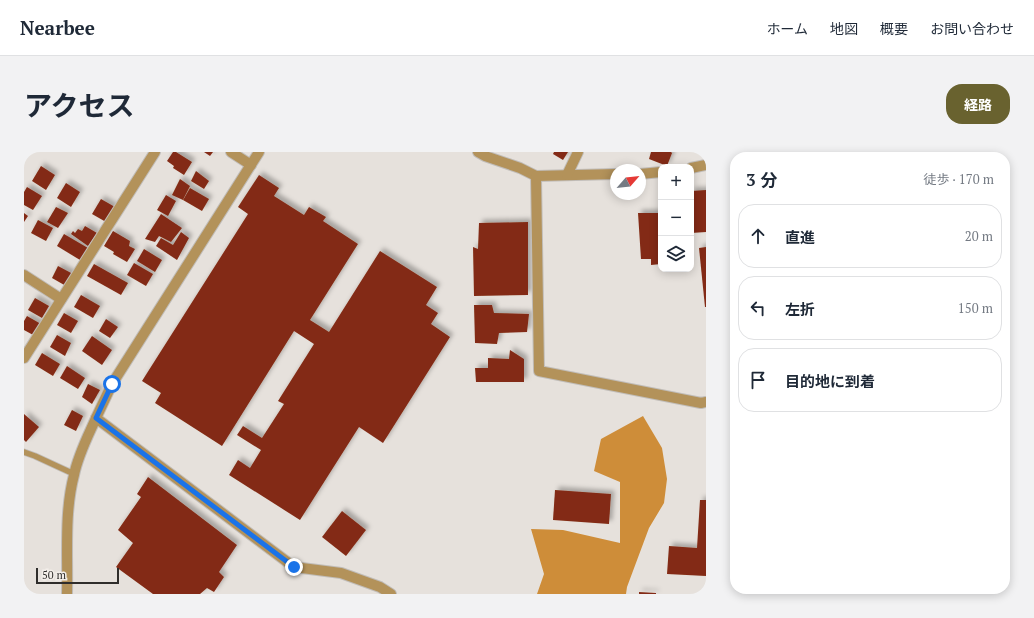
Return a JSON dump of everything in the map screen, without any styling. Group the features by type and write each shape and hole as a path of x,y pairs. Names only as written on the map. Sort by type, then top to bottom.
{"street":[{"path":"25,352 61,299 155,152"},
{"path":"231,152 251,165"},
{"path":"67,594 68,517 74,474 96,418 112,384 259,152"},
{"path":"478,152 485,156 520,168 536,176 610,174"},
{"path":"567,176 578,152"},
{"path":"694,167 706,165"},
{"path":"646,173 658,172"},
{"path":"536,176 539,371 700,403 706,402"},
{"path":"24,275 61,299"},
{"path":"96,418 294,567 341,573 380,587 391,594"}],"lane":[{"path":"24,452 74,474"}],"shaded area":[{"path":"643,416 662,448 667,479 664,503 649,528 627,587 626,594 537,594 544,574 531,529 563,530 620,543 620,482 594,471 601,439"}],"building":[{"path":"173,152 176,152 192,162 184,175 173,168 174,166 167,161"},
{"path":"204,152 213,152 210,156"},
{"path":"554,152 568,152 563,160 553,154"},
{"path":"651,152 672,153 668,164 662,164 649,159"},
{"path":"41,166 55,175 46,190 32,181"},
{"path":"196,171 209,181 204,189 191,181"},
{"path":"259,175 279,188 274,196 304,215 309,207 326,217 323,221 358,244 310,320 329,332 380,251 437,287 426,305 438,313 431,324 450,337 383,443 359,427 300,520 229,475 238,460 250,468 261,450 237,435 243,426 262,438 284,404 278,401 314,344 294,331 222,446 155,403 161,393 142,381 248,214 238,207"},
{"path":"180,179 190,186 183,200 172,195"},
{"path":"66,183 80,192 71,207 57,198"},
{"path":"27,187 42,196 33,210 24,205 24,192"},
{"path":"190,188 209,199 202,211 183,200"},
{"path":"706,190 706,232 694,233 694,191"},
{"path":"166,195 176,201 168,216 157,210"},
{"path":"101,199 115,207 106,222 92,214"},
{"path":"56,207 68,213 58,228 47,222"},
{"path":"24,213 28,216 24,222"},
{"path":"638,213 658,213 658,264 651,265 651,259 641,259"},
{"path":"161,214 182,228 171,242 159,236 155,242 145,239"},
{"path":"38,220 53,228 46,241 31,233"},
{"path":"528,222 528,295 474,296 473,247 478,249 479,223"},
{"path":"85,226 97,233 88,246 71,234 73,231 75,233 78,229 82,231"},
{"path":"113,231 130,241 129,246 135,249 127,262 113,254 114,252 104,246"},
{"path":"181,232 189,238 177,260 156,246 161,238 173,245"},
{"path":"64,234 88,248 80,260 57,246"},
{"path":"706,247 706,307 705,307 699,248"},
{"path":"144,249 162,260 155,272 137,261"},
{"path":"134,263 153,274 146,286 127,275"},
{"path":"94,264 128,283 121,295 87,276"},
{"path":"58,266 73,274 66,286 52,278"},
{"path":"81,295 100,306 93,318 74,307"},
{"path":"35,298 49,306 42,318 28,310"},
{"path":"474,305 492,305 494,313 529,314 527,332 499,333 497,344 475,343"},
{"path":"64,313 78,321 71,333 57,325"},
{"path":"27,316 41,324 35,336 24,330 24,321"},
{"path":"106,319 118,327 110,338 99,331"},
{"path":"57,335 71,343 65,356 50,347"},
{"path":"92,336 112,350 102,365 82,351"},
{"path":"510,350 524,359 524,382 476,382 475,368 488,368 488,358 509,359"},
{"path":"42,353 60,364 53,376 35,365"},
{"path":"67,366 85,378 78,389 60,378"},
{"path":"88,384 100,390 92,404 82,397"},
{"path":"72,410 83,416 76,431 64,425"},
{"path":"24,414 39,427 26,442 24,440"},
{"path":"148,477 237,545 219,572 224,577 214,592 207,588 200,594 153,594 116,567 133,543 118,530 141,497 137,494"},
{"path":"555,490 611,494 609,524 553,520"},
{"path":"700,500 706,500 706,576 667,574 669,546 697,548"},
{"path":"342,511 366,530 346,556 322,537"},
{"path":"639,592 656,593 656,594 639,594"}],"route":[{"path":"112,384 96,418 294,567"}]}
